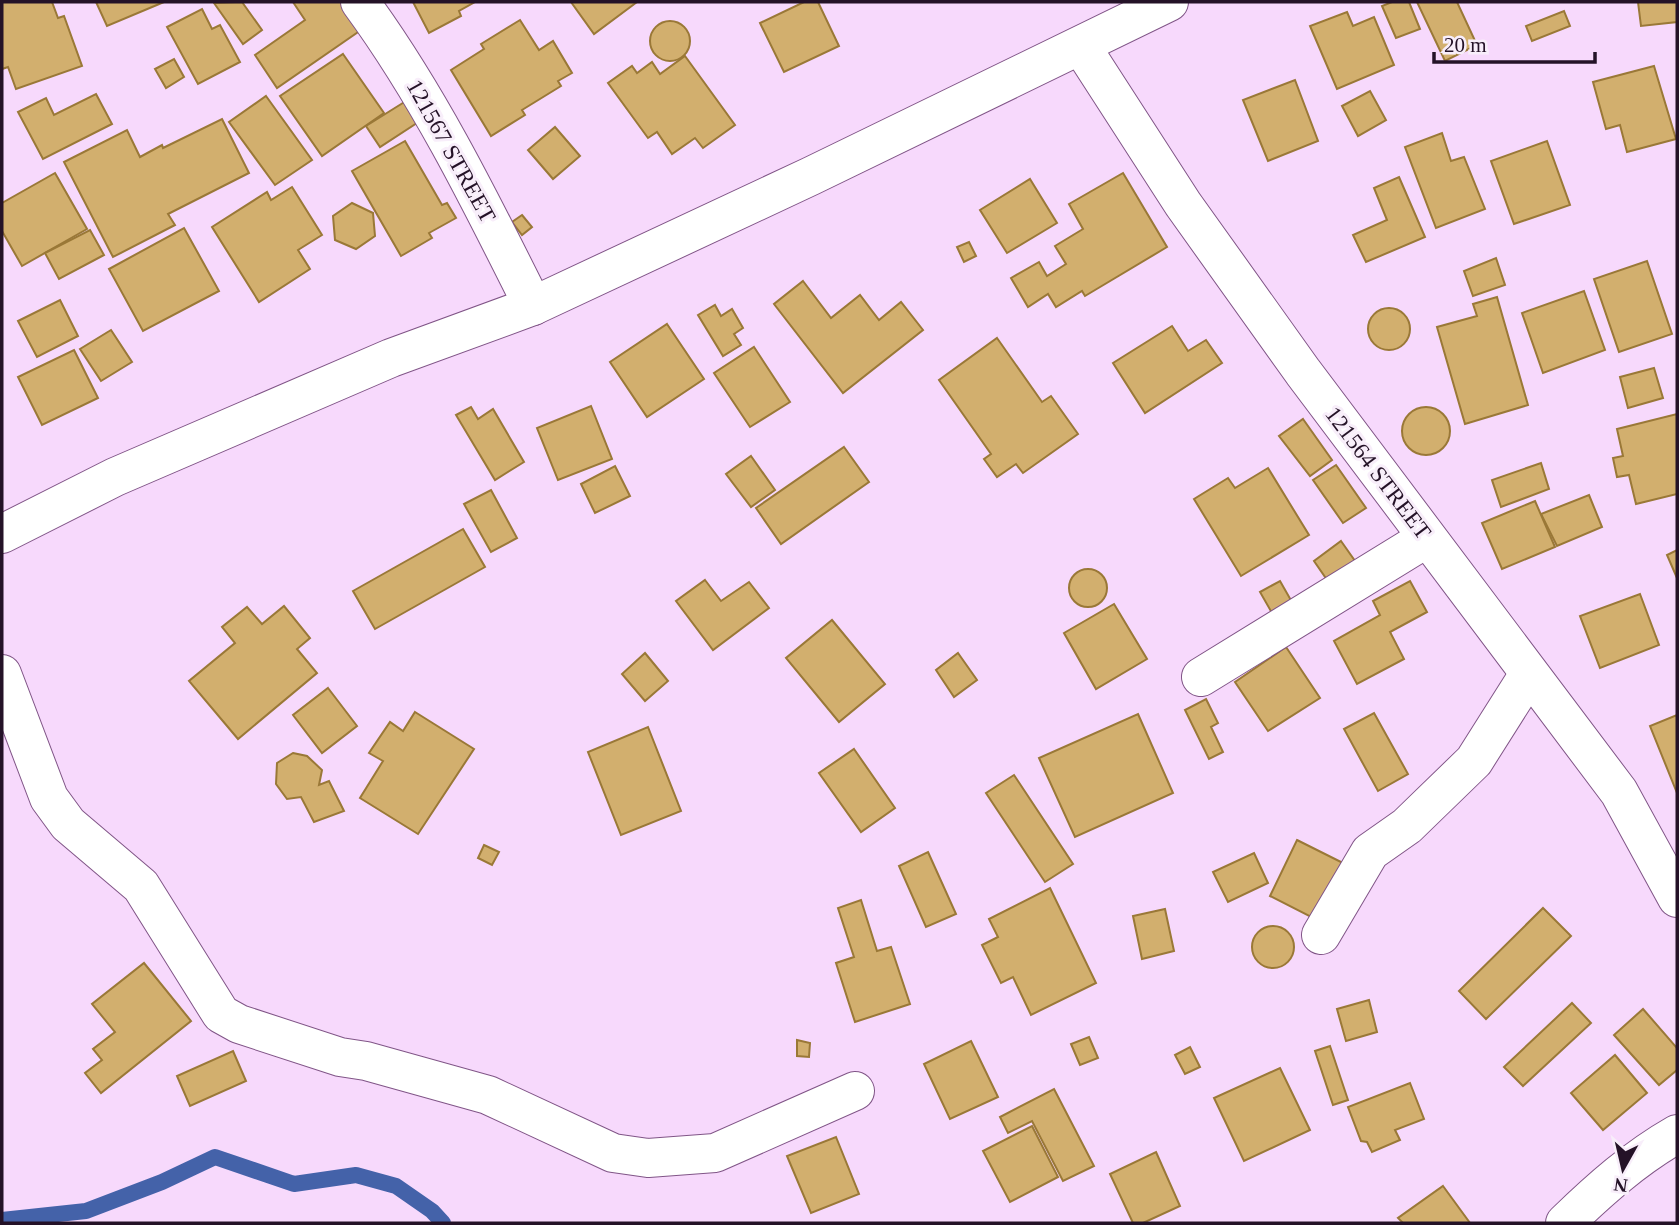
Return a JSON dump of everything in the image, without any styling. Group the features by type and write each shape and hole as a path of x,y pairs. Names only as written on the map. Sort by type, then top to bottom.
{"street":[{"name":"121567 STREET","path":"360,2 383,33 472,183 533,306"},
{"path":"2,534 140,466 391,358 533,306 1081,46 1168,2"},
{"name":"121564 STREET","path":"1081,46 1183,204 1303,372 1619,792 1677,898"},
{"path":"1201,677 1427,538"},
{"path":"2,674 49,798 68,824 141,886 221,1014 239,1024 340,1057 366,1061 488,1095 613,1153 648,1158 715,1153 855,1091"},
{"path":"1321,935 1370,852 1407,826 1474,761 1529,674"},
{"path":"1565,1223 1609,1181 1677,1134"}],"building":[{"path":"2,2 52,2 58,18 64,16 82,66 16,89 8,67 2,69"},
{"path":"96,2 164,2 107,26"},
{"path":"242,2 262,30 243,44 214,3"},
{"path":"293,2 342,2 361,30 277,88 255,55 305,20"},
{"path":"413,2 475,2 459,11 461,16 429,33"},
{"path":"571,2 637,2 594,34"},
{"path":"804,2 818,2 839,46 784,72 760,23"},
{"path":"1392,2 1409,2 1420,29 1396,38 1382,6"},
{"path":"1417,2 1457,2 1477,45 1445,61"},
{"path":"1638,2 1677,2 1677,22 1641,26"},
{"path":"202,9 212,29 220,25 240,62 198,84 167,27"},
{"path":"1564,11 1570,26 1532,41 1526,26"},
{"path":"1347,12 1353,26 1374,17 1394,65 1337,89 1310,26"},
{"path":"520,20 539,50 553,41 572,73 558,81 561,86 522,110 525,115 491,136 451,70 484,49 481,44"},
{"path":"670,21 684,27 690,41 684,55 670,61 656,55 650,41 656,27"},
{"path":"343,54 384,113 322,156 280,96"},
{"path":"685,56 735,125 703,148 695,138 672,154 657,132 648,138 608,83 632,66 637,73 652,62 660,74"},
{"path":"174,59 184,77 166,88 155,69"},
{"path":"1654,66 1676,139 1627,152 1620,125 1606,129 1593,82"},
{"path":"1295,80 1318,141 1268,161 1243,100"},
{"path":"1370,91 1386,120 1358,136 1342,106"},
{"path":"96,94 112,124 43,159 18,112 46,98 54,115"},
{"path":"266,96 312,160 275,185 229,122"},
{"path":"406,101 420,121 380,147 366,126"},
{"path":"222,119 249,173 168,214 175,225 113,257 64,162 127,130 140,157"},
{"path":"555,127 580,156 553,179 528,150"},
{"path":"1442,133 1451,161 1464,157 1485,209 1436,228 1405,147"},
{"path":"405,141 442,205 447,203 456,218 429,233 432,238 401,256 352,171"},
{"path":"1547,141 1570,205 1514,224 1491,161"},
{"path":"55,173 87,229 22,266 2,231 2,203"},
{"path":"1123,173 1167,247 1085,296 1082,291 1056,307 1048,294 1028,307 1011,278 1039,262 1047,276 1066,264 1055,246 1083,229 1069,204"},
{"path":"1399,177 1425,237 1366,262 1353,235 1387,220 1374,188"},
{"path":"1030,179 1057,223 1007,253 980,210"},
{"path":"292,187 322,235 298,250 310,269 259,302 212,227 267,192 271,200"},
{"path":"352,203 373,213 375,236 356,249 335,240 333,216"},
{"path":"522,215 532,227 522,235 512,222"},
{"path":"184,228 219,291 143,331 109,269"},
{"path":"90,230 104,255 59,279 45,253"},
{"path":"969,242 976,256 964,262 957,247"},
{"path":"1496,258 1505,285 1473,296 1464,271"},
{"path":"1647,261 1672,334 1619,352 1594,279"},
{"path":"803,281 831,318 860,295 879,320 901,302 923,330 843,393 774,304"},
{"path":"1584,291 1605,350 1543,373 1522,313"},
{"path":"1497,297 1528,405 1465,424 1437,327 1477,316 1473,304"},
{"path":"60,300 78,336 37,357 18,321"},
{"path":"715,305 721,316 732,309 743,328 734,334 741,345 723,356 698,315"},
{"path":"1389,308 1404,314 1410,329 1404,344 1389,350 1374,344 1368,329 1374,314"},
{"path":"667,324 704,379 647,417 610,362"},
{"path":"1172,326 1188,351 1206,340 1222,363 1145,413 1113,363"},
{"path":"111,330 132,362 101,381 80,349"},
{"path":"997,338 1042,402 1051,396 1078,434 1023,473 1016,464 997,477 984,459 991,454 939,380"},
{"path":"754,347 790,402 750,427 714,373"},
{"path":"74,350 98,398 42,425 18,377"},
{"path":"1654,368 1663,398 1628,408 1620,377"},
{"path":"591,406 612,459 558,480 537,428"},
{"path":"471,407 478,419 493,409 524,462 495,480 456,415"},
{"path":"1426,407 1443,414 1450,431 1443,448 1426,455 1409,448 1402,431 1409,414"},
{"path":"1677,414 1677,494 1636,504 1629,475 1617,477 1613,458 1623,456 1617,429"},
{"path":"1303,419 1332,460 1310,476 1279,436"},
{"path":"844,447 869,482 781,544 756,508"},
{"path":"751,456 775,490 751,507 726,474"},
{"path":"1541,463 1549,489 1501,507 1492,480"},
{"path":"1336,465 1366,508 1343,523 1313,480"},
{"path":"615,466 630,496 595,513 581,484"},
{"path":"1268,468 1309,535 1241,576 1194,499 1228,478 1235,488"},
{"path":"491,490 517,538 491,552 464,504"},
{"path":"1589,495 1602,527 1557,546 1541,514"},
{"path":"1535,501 1555,547 1502,569 1482,523"},
{"path":"463,529 485,567 375,629 353,591"},
{"path":"1341,541 1360,568 1332,587 1314,561"},
{"path":"1677,550 1677,578 1667,555"},
{"path":"1088,569 1102,574 1107,588 1102,602 1088,607 1074,602 1069,588 1074,574"},
{"path":"705,580 721,601 749,582 769,608 713,650 676,601"},
{"path":"1280,581 1292,602 1272,613 1260,592"},
{"path":"1410,581 1427,612 1390,632 1404,659 1357,684 1334,641 1380,615 1373,601"},
{"path":"1640,594 1659,645 1600,668 1580,616"},
{"path":"1114,604 1147,659 1096,689 1064,633"},
{"path":"284,606 310,638 297,649 317,673 238,739 189,681 235,643 222,627 247,607 262,624"},
{"path":"832,620 885,684 839,722 786,658"},
{"path":"1286,647 1320,698 1268,731 1235,682"},
{"path":"645,653 668,681 645,701 622,674"},
{"path":"958,653 977,680 954,697 936,670"},
{"path":"328,688 357,726 322,753 293,715"},
{"path":"1206,699 1218,723 1211,727 1223,752 1209,759 1185,710"},
{"path":"415,712 474,749 418,834 360,798 383,761 369,753 390,722 403,731"},
{"path":"1374,713 1408,774 1378,791 1344,729"},
{"path":"1138,714 1173,793 1075,837 1039,758"},
{"path":"1677,715 1677,793 1650,726"},
{"path":"648,727 681,811 621,835 588,752"},
{"path":"854,749 895,808 861,832 819,773"},
{"path":"293,753 307,756 322,770 319,785 329,781 344,811 314,822 301,797 287,799 276,784 277,763"},
{"path":"1014,775 1073,864 1045,882 986,793"},
{"path":"1297,840 1347,865 1319,921 1270,896"},
{"path":"484,845 499,852 492,865 478,858"},
{"path":"928,852 956,914 926,927 899,866"},
{"path":"1254,853 1268,883 1228,902 1213,872"},
{"path":"1050,888 1096,983 1031,1015 1013,977 1001,983 982,945 998,937 989,919"},
{"path":"861,900 877,951 891,947 910,1004 855,1022 836,963 854,957 838,908"},
{"path":"1543,908 1571,936 1486,1019 1459,991"},
{"path":"1165,909 1174,951 1142,959 1133,916"},
{"path":"1273,926 1288,932 1294,947 1288,962 1273,968 1258,962 1252,947 1258,932"},
{"path":"144,963 191,1021 101,1093 85,1073 102,1060 93,1049 115,1032 92,1004"},
{"path":"1369,1000 1377,1032 1346,1041 1337,1009"},
{"path":"1572,1003 1591,1023 1523,1086 1504,1067"},
{"path":"1643,1009 1677,1048 1677,1070 1659,1085 1614,1035"},
{"path":"1089,1037 1098,1058 1080,1065 1071,1044"},
{"path":"797,1040 810,1043 809,1057 797,1056"},
{"path":"971,1041 998,1097 950,1119 924,1064"},
{"path":"1330,1046 1348,1100 1333,1105 1315,1051"},
{"path":"1190,1047 1200,1067 1185,1074 1175,1055"},
{"path":"233,1051 246,1081 190,1106 177,1076"},
{"path":"1615,1055 1647,1093 1603,1130 1571,1093"},
{"path":"1280,1068 1310,1130 1244,1161 1214,1098"},
{"path":"1410,1083 1424,1119 1395,1130 1400,1140 1372,1152 1367,1142 1361,1141 1348,1107"},
{"path":"1054,1089 1094,1166 1063,1181 1032,1121 1008,1133 1000,1117"},
{"path":"1032,1126 1058,1177 1010,1202 983,1151"},
{"path":"836,1137 859,1194 811,1213 787,1156"},
{"path":"1156,1152 1180,1206 1143,1223 1133,1223 1110,1174"},
{"path":"1443,1186 1470,1223 1403,1223 1398,1218"}],"waterway":[{"path":"2,1220 86,1211 162,1182 215,1157 294,1184 356,1175 396,1186 432,1211 443,1223"}]}
